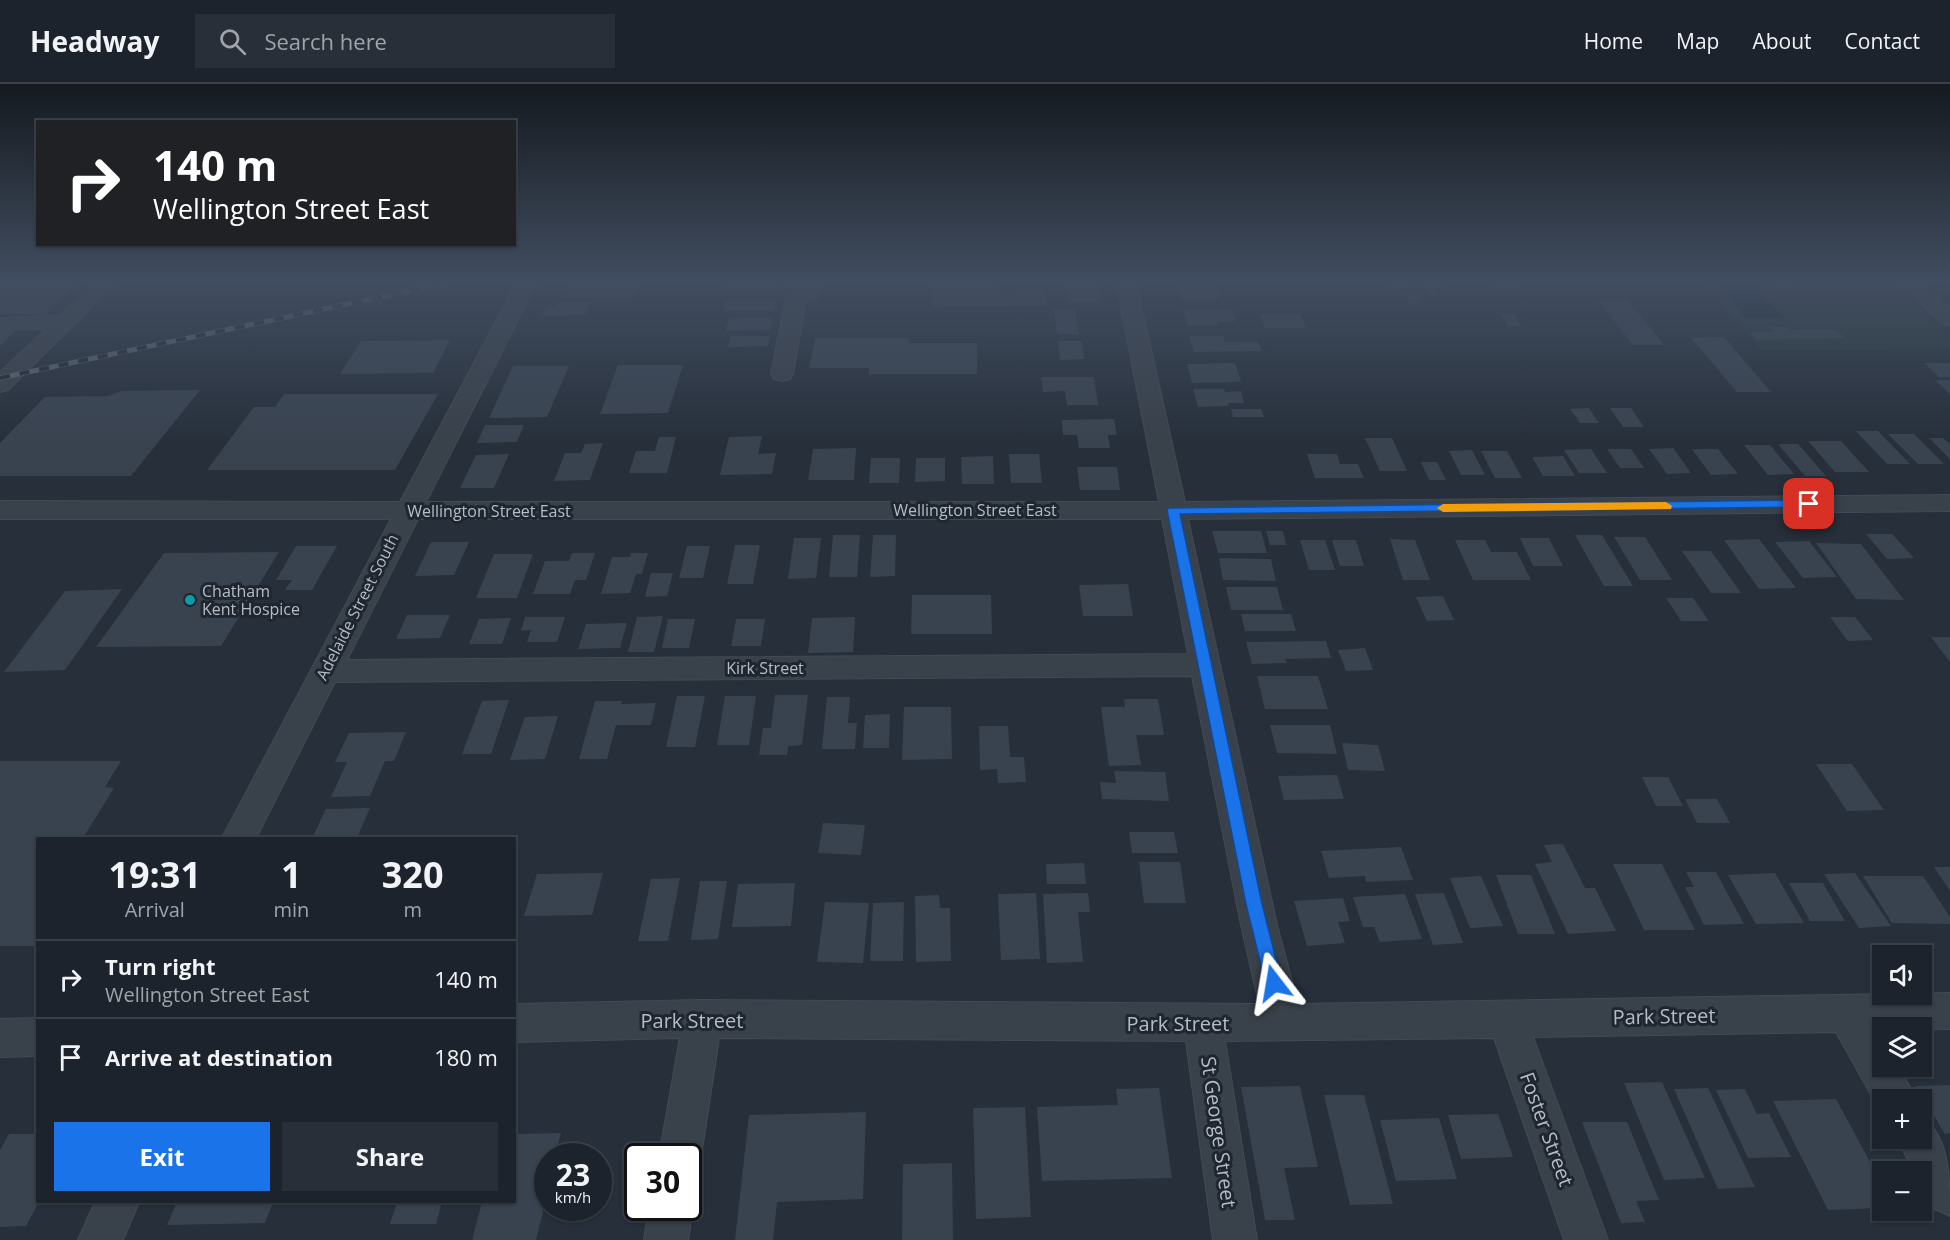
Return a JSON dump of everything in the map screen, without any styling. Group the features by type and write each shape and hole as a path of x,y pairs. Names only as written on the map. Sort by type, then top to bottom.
{"street":[{"path":"0,385 50,336"},
{"name":"Adelaide Street South","path":"240,837 499,336"},
{"path":"782,374 789,336"},
{"path":"1137,336 1259,925 1283,1023"},
{"name":"Wellington Street East","path":"0,510 406,512 1173,510 1950,503"},
{"name":"Kirk Street","path":"325,671 1204,664"},
{"name":"Park Street","path":"516,1023 703,1019 1283,1023 1950,1011"},
{"path":"1847,1014 1890,1089"},
{"name":"Foster Street","path":"1507,1018 1586,1240"},
{"path":"682,1143 703,1019"},
{"name":"St George Street","path":"1203,1023 1235,1240"},
{"path":"0,1038 36,1037"},
{"path":"1924,1149 1950,1194"},
{"path":"100,1240 118,1203"},
{"path":"666,1240 669,1221"}],"shaded area":[{"path":"1748,336 1950,336 1950,349 1761,350"}],"building":[{"path":"0,336 10,336 0,346"},
{"path":"731,336 770,336 768,346 728,347"},
{"path":"1189,336 1223,336 1225,342 1258,342 1262,351 1194,352"},
{"path":"1626,336 1657,336 1664,345 1633,345"},
{"path":"1753,336 1843,336 1845,338 1757,340"},
{"path":"1724,337 1771,392 1737,392 1691,338"},
{"path":"815,338 909,338 909,343 977,343 977,374 869,374 869,368 809,368"},
{"path":"450,340 433,373 340,374 361,341"},
{"path":"1058,341 1082,341 1084,359 1060,360"},
{"path":"1235,363 1241,382 1192,383 1187,364"},
{"path":"1924,363 1950,363 1950,377 1939,377"},
{"path":"618,365 683,365 668,413 600,414"},
{"path":"513,366 569,366 547,417 489,418"},
{"path":"1041,377 1094,377 1098,405 1067,405 1065,391 1043,392"},
{"path":"1935,380 1950,380 1950,394"},
{"path":"1193,389 1241,391 1244,403 1198,407"},
{"path":"200,390 131,476 0,476 0,443 45,397 107,396 122,391"},
{"path":"284,394 438,394 395,470 207,470 254,407 275,407"},
{"path":"1589,408 1599,423 1580,423 1570,409"},
{"path":"1610,408 1631,408 1644,427 1623,427"},
{"path":"1231,409 1261,409 1264,417 1233,417"},
{"path":"1114,419 1117,435 1108,435 1110,448 1079,448 1077,435 1063,435 1062,420"},
{"path":"485,425 524,425 517,442 477,443"},
{"path":"1856,431 1878,431 1910,464 1887,464"},
{"path":"1888,434 1914,434 1944,464 1918,464"},
{"path":"762,436 758,454 776,453 772,474 720,475 729,437"},
{"path":"659,437 676,437 667,473 629,473 636,451 655,451"},
{"path":"1365,438 1392,438 1407,471 1380,471"},
{"path":"1929,438 1943,438 1950,444 1950,459"},
{"path":"1808,441 1841,441 1869,472 1835,472"},
{"path":"603,443 590,480 554,481 565,453 581,453 585,444"},
{"path":"1778,444 1798,444 1826,476 1805,476"},
{"path":"1744,445 1770,445 1794,474 1768,475"},
{"path":"856,448 854,480 808,480 813,449"},
{"path":"1673,448 1691,473 1667,474 1649,449"},
{"path":"1591,449 1607,473 1579,473 1564,450"},
{"path":"1607,449 1631,449 1644,468 1620,468"},
{"path":"1692,449 1718,449 1738,474 1711,475"},
{"path":"1472,450 1485,475 1461,475 1449,451"},
{"path":"1481,451 1507,451 1522,478 1495,478"},
{"path":"509,454 494,488 460,488 476,455"},
{"path":"1009,454 1039,454 1042,483 1011,483"},
{"path":"1307,454 1337,454 1340,464 1358,464 1364,478 1315,478"},
{"path":"993,456 994,484 962,484 961,457"},
{"path":"1563,456 1575,476 1543,476 1532,457"},
{"path":"871,458 900,458 899,483 869,483"},
{"path":"916,458 945,458 945,481 915,482"},
{"path":"1421,462 1437,462 1446,480 1429,480"},
{"path":"1077,467 1117,467 1120,490 1080,490"},
{"path":"1212,531 1261,531 1267,553 1218,553"},
{"path":"1266,531 1283,531 1286,545 1270,545"},
{"path":"1866,534 1892,534 1914,558 1887,559"},
{"path":"833,535 860,535 857,577 829,577"},
{"path":"873,535 896,535 895,576 870,577"},
{"path":"1575,535 1602,535 1633,586 1604,586"},
{"path":"1614,537 1645,537 1672,580 1640,580"},
{"path":"794,538 821,538 816,578 788,579"},
{"path":"1520,538 1549,538 1563,566 1533,566"},
{"path":"1390,539 1415,540 1430,580 1403,580"},
{"path":"1759,539 1796,588 1759,589 1724,540"},
{"path":"1300,540 1325,540 1335,570 1309,570"},
{"path":"1332,540 1356,540 1364,566 1340,566"},
{"path":"1455,540 1485,540 1491,552 1517,552 1531,580 1473,580"},
{"path":"1809,541 1837,577 1803,578 1775,542"},
{"path":"431,542 469,542 454,575 415,576"},
{"path":"1816,543 1861,544 1904,600 1856,599"},
{"path":"735,545 760,545 753,584 727,584"},
{"path":"296,546 337,546 312,590 285,590 292,580 276,580"},
{"path":"687,546 710,546 703,578 679,578"},
{"path":"1682,551 1711,551 1741,593 1711,593"},
{"name":"Chatham Kent Hospice","path":"279,552 221,646 96,647 164,553"},
{"path":"572,553 595,553 586,580 575,580 570,594 533,594 545,561 569,561"},
{"path":"631,553 648,553 642,574 636,574 630,593 601,594 612,557 630,557"},
{"path":"494,554 533,554 517,598 476,598"},
{"path":"1219,558 1271,559 1276,581 1223,580"},
{"path":"651,573 673,573 667,596 645,597"},
{"path":"1128,584 1133,616 1083,616 1079,585"},
{"path":"1226,587 1277,587 1283,610 1231,610"},
{"path":"122,589 65,670 4,672 65,591"},
{"path":"912,595 991,595 992,634 911,634"},
{"path":"1443,596 1454,620 1427,621 1416,597"},
{"path":"1666,598 1693,598 1709,621 1681,621"},
{"path":"1241,614 1291,614 1296,631 1245,631"},
{"path":"407,615 450,615 440,638 396,639"},
{"path":"663,616 654,652 628,652 637,617"},
{"path":"525,617 565,617 557,642 527,642 531,630 521,631"},
{"path":"855,617 853,652 808,653 812,618"},
{"path":"1830,617 1855,617 1873,640 1848,641"},
{"path":"511,618 502,644 469,644 479,619"},
{"path":"668,619 695,619 689,648 662,648"},
{"path":"736,619 765,619 761,646 731,646"},
{"path":"627,623 620,648 578,649 586,624"},
{"path":"1931,637 1950,637 1950,662"},
{"path":"1326,641 1331,658 1285,659 1287,663 1252,664 1246,642"},
{"path":"1365,648 1373,670 1346,671 1338,650"},
{"path":"1257,676 1318,676 1328,709 1265,709"},
{"path":"775,695 808,695 802,745 788,746 787,755 759,755 763,728 771,728"},
{"path":"677,696 705,696 695,747 666,747"},
{"path":"725,696 756,696 749,745 717,745"},
{"path":"827,697 850,697 848,723 857,723 855,749 822,749"},
{"path":"1124,699 1158,699 1164,735 1136,735 1141,765 1109,766 1101,707 1125,707"},
{"path":"509,700 491,754 462,754 482,701"},
{"path":"595,701 622,701 621,704 656,703 651,725 616,725 607,759 579,759"},
{"path":"904,707 951,707 952,759 902,760"},
{"path":"890,714 889,748 863,748 865,715"},
{"path":"558,716 545,759 510,760 525,717"},
{"path":"1270,725 1330,725 1337,754 1277,753"},
{"path":"979,726 1008,726 1010,757 1024,757 1026,782 998,783 997,769 980,770"},
{"path":"406,732 394,761 385,761 370,796 331,797 347,762 335,762 349,733"},
{"path":"1342,743 1378,745 1385,771 1348,770"},
{"path":"0,761 121,761 105,787 114,788 84,837 36,837 36,946 0,946"},
{"path":"1816,764 1852,764 1884,810 1847,811"},
{"path":"1114,771 1165,772 1169,801 1102,799 1100,782 1116,783"},
{"path":"1337,775 1344,799 1284,800 1278,776"},
{"path":"1642,777 1668,777 1683,806 1656,806"},
{"path":"1685,799 1717,799 1730,823 1697,823"},
{"path":"370,808 357,837 312,837 326,809"},
{"path":"823,823 865,825 861,855 818,853"},
{"path":"1129,832 1174,832 1178,853 1132,853"},
{"path":"1563,844 1585,888 1595,888 1616,931 1568,934 1535,864 1552,862 1544,845"},
{"path":"1401,847 1413,880 1366,882 1365,876 1329,878 1321,851"},
{"path":"1139,862 1180,862 1186,903 1144,903"},
{"path":"1084,863 1086,884 1047,884 1046,864"},
{"path":"1613,864 1662,864 1695,930 1644,930"},
{"path":"1934,867 1950,867 1950,891"},
{"path":"1686,872 1716,872 1744,924 1704,925 1685,887 1694,887"},
{"path":"603,873 592,915 524,916 537,874"},
{"path":"1775,873 1804,923 1756,924 1728,875"},
{"path":"1855,873 1891,926 1859,928 1824,874"},
{"path":"1496,875 1531,875 1555,934 1518,934"},
{"path":"1481,876 1503,926 1470,928 1450,878"},
{"path":"1863,876 1923,876 1950,917 1950,924 1892,923"},
{"path":"680,878 668,941 638,941 651,879"},
{"path":"700,881 727,881 718,939 691,940"},
{"path":"795,883 791,926 732,927 738,884"},
{"path":"1789,883 1823,883 1845,921 1810,921"},
{"path":"1036,893 1040,959 1001,960 998,894"},
{"path":"1088,893 1090,912 1078,912 1083,962 1047,963 1043,894"},
{"path":"1444,893 1463,943 1433,945 1415,894"},
{"path":"1405,894 1422,939 1380,942 1374,927 1363,927 1353,897"},
{"path":"939,895 940,908 950,908 951,961 916,962 915,896"},
{"path":"1343,898 1350,921 1338,922 1345,943 1307,946 1294,901"},
{"path":"825,902 869,903 863,963 817,962"},
{"path":"904,902 903,961 870,961 873,903"},
{"path":"1662,1082 1705,1178 1664,1180 1624,1083"},
{"path":"1950,1085 1950,1133 1945,1134 1932,1112 1932,1089 1918,1089 1916,1086"},
{"path":"1300,1086 1318,1167 1284,1168 1295,1220 1265,1220 1241,1087"},
{"path":"1159,1088 1172,1178 1042,1181 1037,1107 1118,1105 1116,1089"},
{"path":"1708,1088 1755,1187 1718,1189 1674,1089"},
{"path":"1745,1089 1757,1114 1769,1113 1791,1157 1748,1158 1716,1090"},
{"path":"1324,1095 1364,1095 1393,1204 1350,1205"},
{"path":"1836,1099 1872,1166 1872,1208 1828,1210 1773,1101"},
{"path":"1025,1107 1031,1217 976,1219 973,1108"},
{"path":"866,1112 863,1199 777,1202 773,1240 735,1240 749,1115"},
{"path":"1498,1114 1513,1157 1461,1159 1448,1115"},
{"path":"1439,1118 1457,1179 1396,1181 1380,1120"},
{"path":"1582,1122 1627,1122 1659,1200 1636,1201 1645,1222 1621,1223"},
{"path":"561,1133 558,1143 534,1143 534,1221 541,1221 536,1240 472,1240 482,1203 516,1203 516,1134"},
{"path":"9,1134 36,1134 36,1203 38,1203 26,1226 0,1227 0,1150"},
{"path":"952,1163 953,1240 902,1240 903,1164"},
{"path":"177,1203 273,1203 265,1223 167,1225"},
{"path":"397,1203 442,1203 436,1224 390,1224"}],"railway":[{"path":"0,378 198,336"}],"slow traffic":[{"path":"1443,508 1666,506"}],"place":[{"name":"Chatham Kent Hospice","path":"190,600"}],"route":[{"path":"1274,983 1254,904 1173,510 1809,504"}]}
